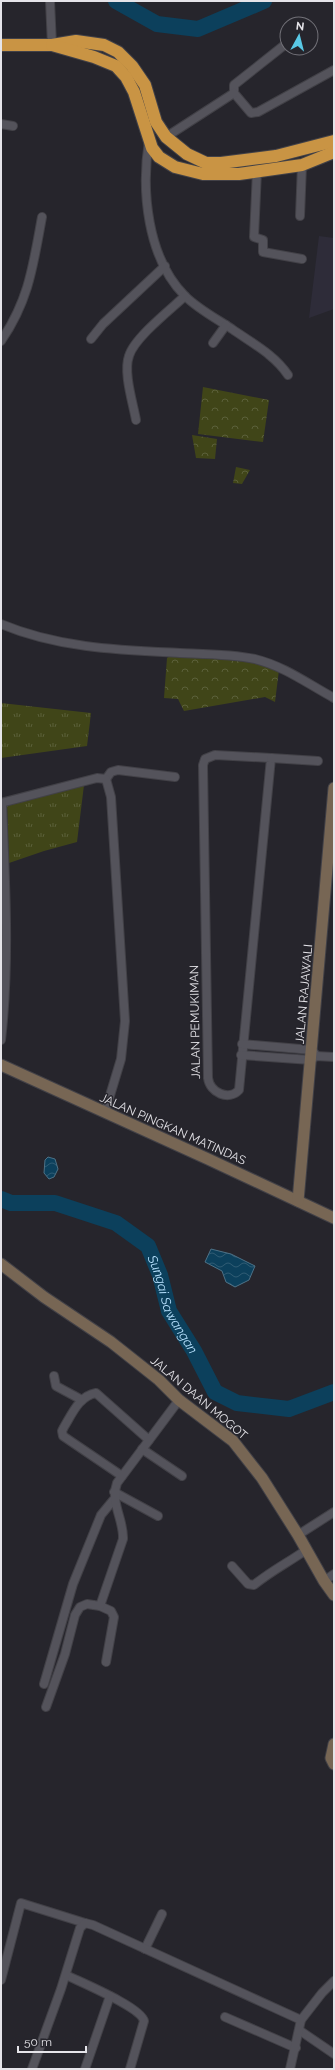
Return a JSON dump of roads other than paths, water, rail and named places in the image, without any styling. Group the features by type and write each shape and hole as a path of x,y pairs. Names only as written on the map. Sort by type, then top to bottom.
{"highway":[{"path":"1,45 52,45 66,42 96,43 118,52 132,66 145,85 156,122 166,137 187,154 206,163 276,156 334,141"},
{"path":"52,45 90,55 116,66 126,77 134,92 152,148 159,158 185,171 222,176 302,165 334,152"}],"street":[{"path":"50,1 52,45"},
{"path":"279,49 236,83 233,88 234,93 251,113 258,112 334,70"},
{"path":"166,137 234,93"},
{"path":"156,122 151,129 149,138 145,172 154,237 165,266 185,296 276,361 288,375"},
{"path":"1,124 13,126"},
{"path":"300,216 302,165"},
{"path":"257,171 254,237 263,240 263,252 302,259"},
{"path":"1,341 22,304 33,266 42,217"},
{"path":"91,339 103,324 165,266"},
{"path":"136,420 127,371 129,356 151,327 185,296"},
{"path":"213,343 226,325"},
{"path":"1,624 49,640 99,649 219,655 254,659 292,673 334,698"},
{"name":"JALAN PEMUKIMAN","path":"214,755 270,758 242,1044 239,1090 232,1094 216,1093 209,1085 208,1078 203,765 205,759 214,755"},
{"path":"270,758 318,762"},
{"path":"106,779 111,772 118,770 175,777"},
{"path":"1,1040 6,910 2,803 97,778 106,779"},
{"path":"105,1112 121,1060 125,1021 111,798 106,779"},
{"name":"JALAN RAJAWALI","path":"298,1201 313,1056 334,788"},
{"path":"242,1044 313,1056"},
{"path":"241,1054 334,1058"},
{"name":"JALAN PINGKAN MATINDAS","path":"1,1065 334,1218"},
{"name":"JALAN DAAN MOGOT","path":"1,1264 44,1297 111,1342 159,1380 179,1400 228,1436 241,1449 262,1478 334,1595"},
{"path":"54,1376 56,1386 82,1400"},
{"path":"122,1476 62,1436 64,1427 82,1400 87,1395 96,1393 149,1440"},
{"path":"44,1684 73,1584 101,1515 114,1495 122,1476 179,1400"},
{"path":"142,1449 182,1476"},
{"path":"114,1495 158,1516"},
{"path":"100,1606 124,1539 124,1530 114,1495"},
{"path":"298,1535 334,1512"},
{"path":"232,1566 248,1584 254,1584 273,1569 281,1567 306,1550"},
{"path":"324,1581 334,1574"},
{"path":"46,1707 63,1661 76,1615 80,1607 87,1604 100,1606 111,1611 114,1617 106,1662"},
{"path":"334,1744 332,1758 334,1764"},
{"path":"1,1980 21,1903 94,1925 301,2020"},
{"path":"145,1949 162,1914"},
{"path":"32,2069 66,1975 80,1928 85,1923"},
{"path":"66,1975 110,1996 140,2013 143,2017 140,2035 130,2069"},
{"path":"290,2069 296,2048 301,2020 322,1993 334,1982"},
{"path":"85,2069 110,1996"},
{"path":"226,2017 296,2048"},
{"path":"299,2030 334,2054"}],"water":[{"path":"48,1157 55,1159 58,1169 54,1177 49,1179 44,1173 45,1160"},
{"path":"211,1249 231,1254 255,1266 249,1280 235,1287 226,1282 222,1271 205,1262"}],"waterway":[{"path":"116,1 157,24 198,29 264,1"},
{"name":"Sungai Sawangan","path":"1,1199 11,1203 55,1203 116,1223 148,1246 160,1275 169,1311 194,1351 215,1392 237,1403 289,1409 334,1392"}]}
